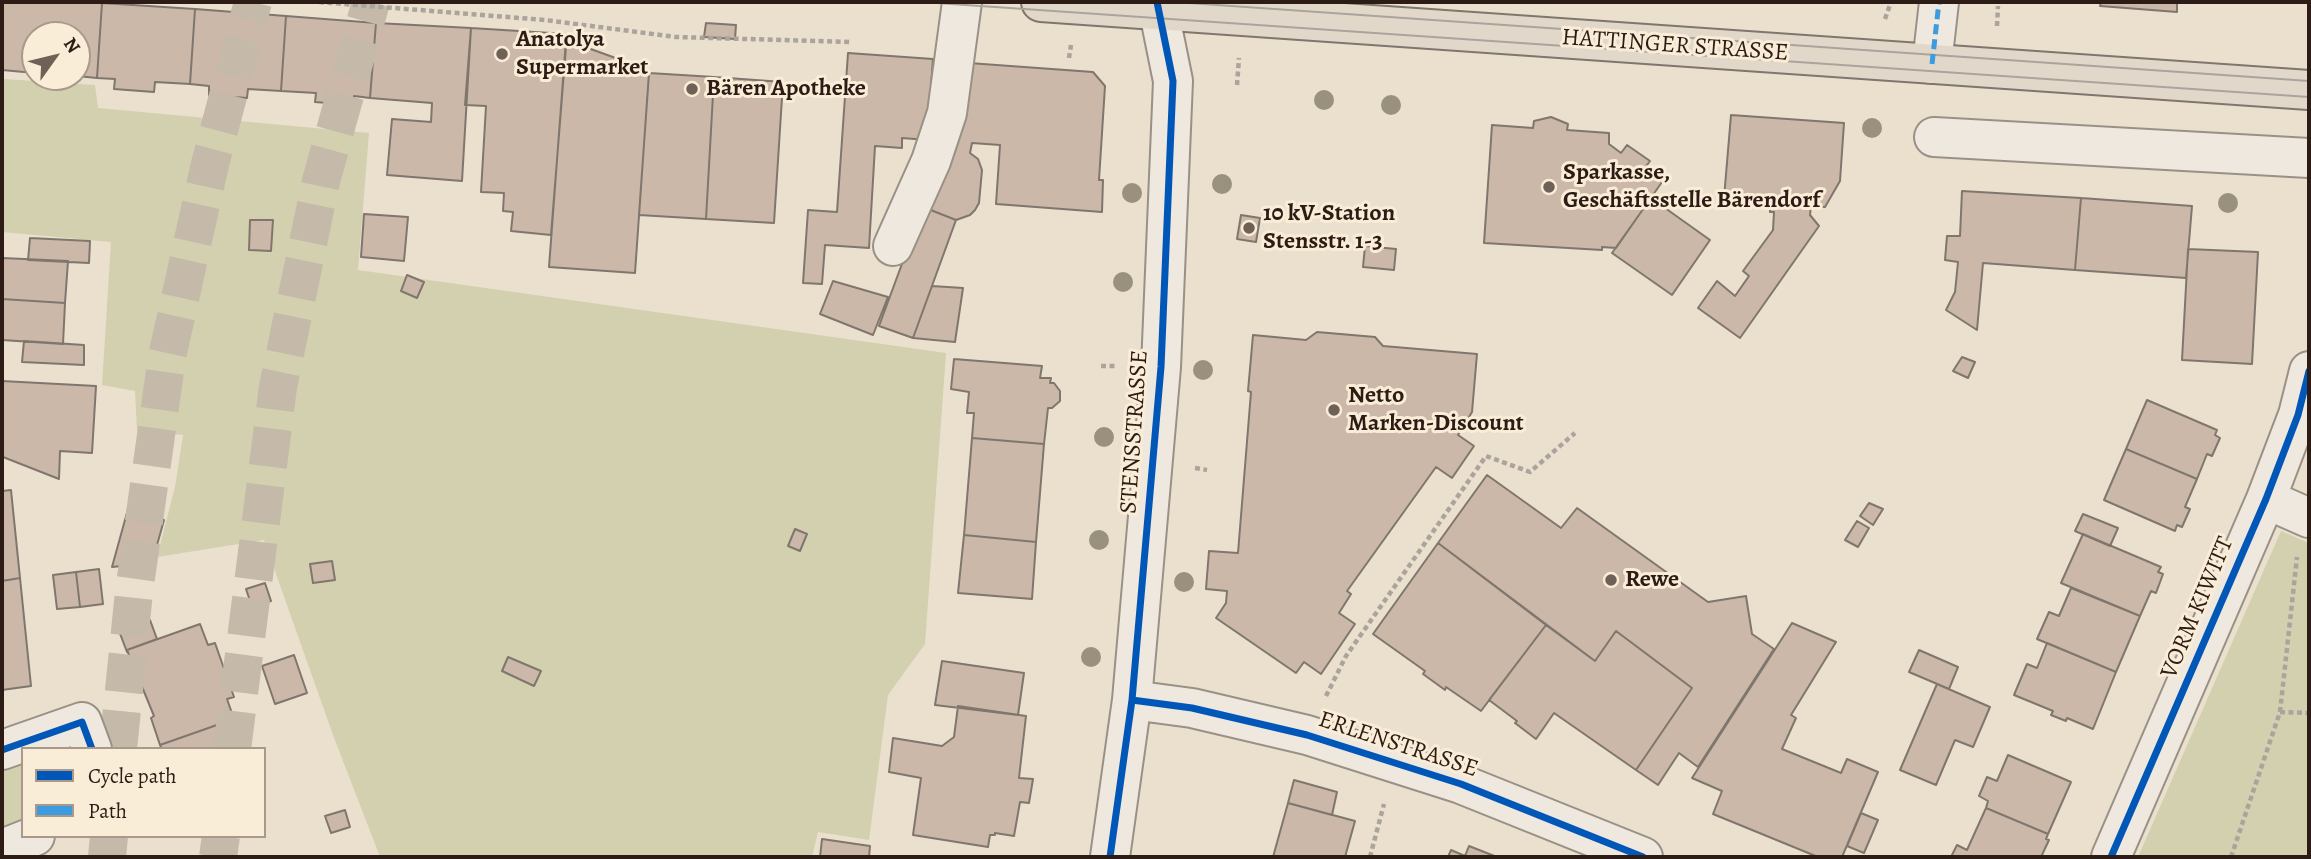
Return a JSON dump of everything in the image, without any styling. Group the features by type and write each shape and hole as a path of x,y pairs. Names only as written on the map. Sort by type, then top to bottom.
{"main road":[{"name":"HATTINGER STRASSE","path":"1041,2 1157,6 2309,90"}],"street":[{"path":"893,246 931,161 947,113 962,2"},
{"path":"1932,64 1939,2"},
{"name":"STENSSTRASSE","path":"1110,857 1132,700 1161,367 1173,81 1157,6"},
{"path":"1934,137 2309,158"},
{"name":"VORM KIWITT","path":"2111,857 2266,499 2298,415 2309,371"},
{"path":"2266,499 2305,517"},
{"name":"ERLENSTRASSE","path":"1132,700 1192,708 1307,735 1461,784 1643,857"},
{"path":"2,750 82,722 91,747"},
{"path":"2,849 29,838"}],"path":[{"path":"319,2 545,20 676,37 852,42"},
{"path":"1888,11 1891,2"},
{"path":"1997,27 1998,6"},
{"path":"1237,85 1240,50"},
{"path":"1101,366 1120,366"},
{"path":"1307,735 1346,656 1486,456 1530,472 1575,433"},
{"path":"2231,857 2280,712 2305,517"},
{"path":"2280,712 2309,713"},
{"path":"1370,857 1395,763"}],"shaded area":[{"path":"4,79 21,80 21,91 91,91 91,85 95,85 98,108 369,133 358,270 946,353 925,644 888,695 869,840 818,832 812,857 380,857 333,735 264,540 157,557 175,487 183,435 137,431 135,391 102,385 111,242 2,232"},
{"path":"2281,531 2309,543 2309,857 2138,857"},
{"path":"82,722 91,747 21,747 21,837 2,849 2,750"}],"building":[{"path":"2,2 102,3 97,78 91,77 91,21 21,21 21,72 2,70"},
{"path":"2101,2 2177,2 2177,12 2100,6"},
{"path":"102,3 195,9 190,84 155,82 154,92 114,89 115,79 97,78"},
{"path":"195,9 286,16 281,91 248,89 247,98 209,95 209,86 190,84"},
{"path":"286,16 376,23 370,98 354,96 353,105 315,102 316,93 281,91"},
{"path":"376,23 471,28 462,181 387,175 392,119 431,122 432,103 370,98"},
{"path":"706,23 736,25 735,39 704,37"},
{"path":"471,28 567,34 551,235 511,231 513,212 503,211 504,193 481,192 486,106 465,105"},
{"path":"566,40 632,64 631,72 649,73 635,273 549,267"},
{"path":"848,53 933,59 927,140 902,138 902,148 875,146 869,248 825,245 822,284 803,283 808,210 837,212"},
{"path":"969,63 1093,72 1105,86 1099,180 1103,180 1102,212 996,204 1000,145 972,143 970,153 978,159 982,170 979,203 975,210 956,220 923,207"},
{"path":"649,73 714,77 706,219 639,215"},
{"path":"714,77 783,82 774,223 706,219"},
{"path":"1731,115 1844,123 1840,181 1825,207 1811,206 1810,215 1819,226 1740,338 1698,308 1717,281 1735,296 1749,276 1743,271 1773,230 1774,212 1770,212 1770,202 1724,198"},
{"path":"1551,117 1568,124 1567,130 1609,133 1609,144 1621,153 1627,145 1650,161 1644,169 1662,182 1616,248 1602,247 1602,250 1484,243 1492,125 1533,128 1534,121"},
{"path":"1962,191 2081,198 2075,270 1983,263 1977,330 1946,310 1955,292 1958,262 1945,260 1947,236 1960,236"},
{"path":"1651,198 1710,240 1672,295 1612,253"},
{"path":"2081,198 2192,206 2186,278 2075,270"},
{"path":"923,207 956,220 913,338 879,326"},
{"path":"364,214 408,217 404,261 361,257"},
{"name":"10 kV-Station Stensstr. 1-3","path":"1241,215 1260,218 1256,242 1237,239"},
{"path":"250,220 273,220 271,251 249,250"},
{"path":"30,238 90,241 89,263 28,260"},
{"path":"1365,246 1396,249 1394,270 1363,267"},
{"path":"2188,249 2258,252 2252,364 2182,360"},
{"path":"2,258 68,261 65,303 2,299"},
{"path":"407,275 424,282 417,298 401,291"},
{"path":"833,281 888,297 873,335 820,314"},
{"path":"932,286 963,288 955,342 913,338"},
{"path":"2,299 65,303 63,344 2,340"},
{"path":"1317,332 1375,337 1383,346 1477,354 1472,412 1458,435 1474,446 1452,478 1436,467 1347,591 1351,594 1339,613 1355,624 1321,674 1304,662 1296,673 1216,618 1226,603 1227,591 1206,589 1209,551 1238,553 1253,335 1306,340"},
{"path":"24,341 84,345 84,365 22,362"},
{"path":"1962,357 1975,362 1968,378 1953,371"},
{"path":"954,359 1042,366 1040,378 1051,378 1050,383 1054,383 1060,391 1060,401 1048,408 1044,444 972,438 974,413 967,413 969,392 951,389"},
{"path":"2,381 96,386 92,453 60,451 59,479 3,457"},
{"path":"2147,400 2217,430 2215,435 2220,438 2212,456 2207,454 2197,479 2126,449"},
{"path":"972,438 1044,444 1036,542 964,535"},
{"path":"2126,449 2197,479 2185,507 2190,509 2182,527 2177,525 2175,531 2104,500"},
{"path":"1487,475 1561,528 1577,508 1708,602 1746,596 1752,634 1774,649 1698,767 1679,753 1658,785 1636,770 1692,688 1616,631 1595,661 1438,543"},
{"path":"11,490 20,578 2,581 2,491"},
{"path":"1869,503 1883,509 1873,525 1860,516"},
{"path":"128,509 164,520 152,563 112,567"},
{"path":"2083,514 2118,528 2110,546 2075,531"},
{"path":"1857,521 1869,528 1858,547 1845,540"},
{"path":"795,529 807,534 800,551 788,546"},
{"path":"2083,534 2161,567 2158,572 2163,574 2156,593 2151,591 2140,616 2061,583"},
{"path":"964,535 1036,542 1032,599 958,593"},
{"path":"1438,543 1546,625 1481,711 1446,687 1445,690 1423,674 1425,671 1373,634"},
{"path":"332,561 335,580 313,583 310,564"},
{"path":"99,569 103,604 80,607 76,572"},
{"path":"76,572 80,607 57,609 53,575"},
{"path":"20,578 31,686 2,690 2,581"},
{"path":"265,583 271,601 252,607 246,589"},
{"path":"2071,588 2140,616 2116,672 2037,639 2049,612 2059,616"},
{"path":"150,620 157,639 127,652 119,631"},
{"path":"1792,623 1836,642 1791,715 1796,718 1782,749 1841,773 1847,759 1878,772 1842,857 1818,857 1713,814 1722,791 1692,778"},
{"path":"200,624 208,645 215,643 234,697 227,699 234,719 160,745 151,718 154,716 127,650"},
{"path":"1546,625 1595,661 1616,631 1692,688 1636,770 1554,713 1536,739 1489,700"},
{"path":"2047,643 2116,672 2093,729 2067,718 2066,721 2051,715 2053,711 2014,695 2027,664 2037,668"},
{"path":"1919,650 1958,667 1949,689 1909,672"},
{"path":"294,655 307,693 275,704 262,666"},
{"path":"508,657 541,671 534,686 502,671"},
{"path":"942,661 1024,673 1018,715 935,705"},
{"path":"1937,684 1990,707 1973,747 1955,740 1936,785 1900,770"},
{"path":"958,706 1026,716 1019,778 1033,779 1029,803 1020,802 1014,836 995,833 990,835 988,847 913,835 921,778 889,772 893,738 942,746 954,737"},
{"path":"234,719 244,747 161,747 160,745"},
{"path":"2008,755 2071,782 2048,834 1986,808 1988,801 1979,796 1987,777 1997,781"},
{"path":"1294,780 1337,792 1332,815 1288,803"},
{"path":"1288,803 1355,821 1345,857 1273,857"},
{"path":"1986,808 2048,834 2046,839 2049,840 2041,857 1951,857 1957,845 1967,850"},
{"path":"345,810 350,827 331,833 325,816"},
{"path":"1861,813 1878,820 1864,853 1847,846"},
{"path":"822,839 870,846 869,857 820,857"},
{"path":"1469,846 1497,857 1448,857 1451,850 1465,856"}],"tunnel":[{"path":"118,747 134,592 167,357 210,164 253,2"},
{"path":"232,747 278,387 321,181 371,2"},
{"path":"107,857 109,838"},
{"path":"218,857 221,838"}],"tram line":[{"path":"922,2 2309,97"},
{"path":"1174,2 2309,81"}],"marked path":[{"path":"1932,64 1939,2"}],"cycle path":[{"path":"1110,857 1132,700 1161,367 1173,81 1157,2"},
{"path":"2111,857 2266,499 2298,415 2309,371"},
{"path":"1132,700 1192,708 1307,735 1461,784 1643,857"},
{"path":"2,750 82,722 91,747"}],"place":[{"name":"Anatolya Supermarket","path":"502,54"},
{"name":"Bären Apotheke","path":"692,89"},
{"name":"Sparkasse, Geschäftsstelle Bärendorf","path":"1549,187"},
{"name":"10 kV-Station Stensstr. 1-3","path":"1249,228"},
{"name":"Netto Marken-Discount","path":"1334,410"},
{"name":"Rewe","path":"1611,580"}]}
